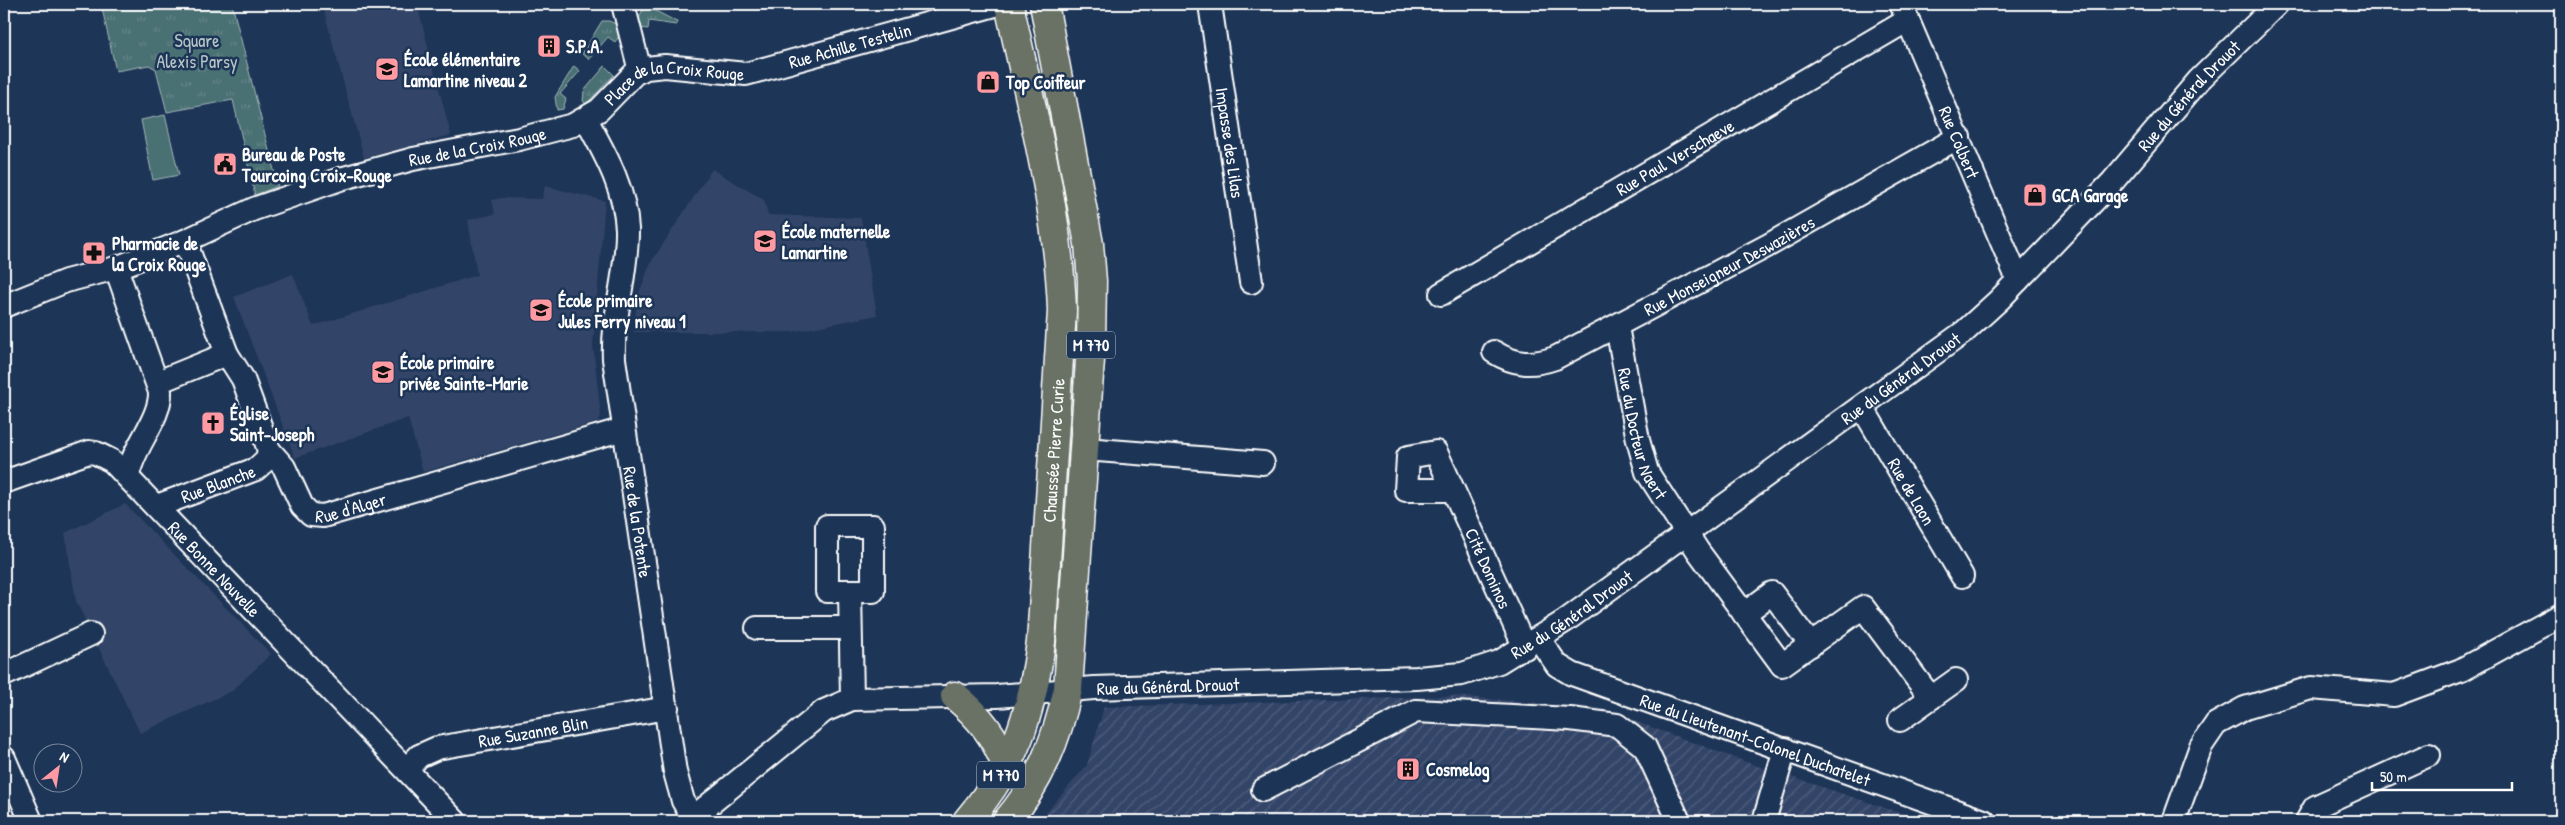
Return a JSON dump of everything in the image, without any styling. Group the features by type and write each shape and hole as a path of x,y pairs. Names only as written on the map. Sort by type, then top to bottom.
{"main road":[{"name":"Chaussée Pierre Curie","path":"1008,4 1055,232 1061,293 1041,642 1033,693"},
{"name":"Chaussée Pierre Curie","path":"1044,4 1089,244 1092,281 1091,345 1068,689"},
{"name":"M 770","path":"1007,821 1026,798 1041,773 1057,732 1068,689"},
{"name":"M 770","path":"967,821 983,802 1006,766 1026,723 1033,693"},
{"path":"955,696 975,713 987,728 999,747 1006,766"}],"street":[{"path":"622,4 640,71"},
{"name":"Rue Achille Testelin","path":"759,71 999,4"},
{"name":"Impasse des Lilas","path":"1210,4 1251,282"},
{"name":"Rue du Général Drouot","path":"691,819 824,711 852,699 1450,675 1487,667 1532,643 1964,332 2018,280 2113,181 2199,80 2277,4"},
{"name":"Rue Colbert","path":"1904,12 1959,137 2018,280"},
{"name":"Rue Paul Verschaeve","path":"1442,294 1904,12"},
{"name":"Place de la Croix Rouge","path":"626,217 615,174 586,118 605,105 631,77 640,71 665,66 740,75 759,71"},
{"name":"Rue de la Croix Rouge","path":"4,306 57,284 116,268 185,241 254,209 340,179 413,159 519,139 560,129 586,118"},
{"name":"Rue Monseigneur Deswazières","path":"1494,352 1514,362 1535,364 1555,358 1617,327 1819,217 1959,137"},
{"name":"Rue de la Potente","path":"626,217 626,244 614,346 624,429 678,787 691,819"},
{"name":"Rue d'Alger","path":"185,241 227,354 243,379 269,450 287,472 304,509 311,515 318,516 624,429"},
{"path":"116,268 158,382 160,401 130,465 128,476"},
{"name":"Rue du Docteur Naert","path":"1617,327 1640,454 1647,472 1686,533 1782,665 1811,645"},
{"path":"158,382 227,354"},
{"name":"Rue de Laon","path":"1862,407 1962,576"},
{"path":"4,482 81,454 96,453 144,435"},
{"path":"1084,449 1263,462"},
{"name":"Rue Blanche","path":"157,506 256,469 267,459 269,450"},
{"path":"96,453 112,461 128,476"},
{"name":"Rue Bonne Nouvelle","path":"128,476 455,821"},
{"name":"Cité Dominos","path":"1452,490 1532,643"},
{"path":"850,591 852,699"},
{"path":"1744,614 1772,593 1811,645 1863,607 1930,698"},
{"path":"2174,821 2201,746 2216,724 2245,708 2312,688 2394,694 2461,670 2561,616"},
{"path":"757,628 850,628"},
{"path":"4,675 91,634"},
{"name":"Rue du Lieutenant-Colonel Duchatelet","path":"1532,643 1568,672 1984,821"},
{"path":"1900,720 1956,680"},
{"name":"Rue Suzanne Blin","path":"407,769 419,756 437,748 667,708"},
{"path":"1263,790 1416,711 1570,719 1617,725 1645,747 1679,821"},
{"path":"1764,821 1785,749"},
{"path":"2307,821 2315,808 2429,756"},
{"path":"4,758 31,821"}],"shaded area":[{"name":"École élémentaire Lamartine niveau 2","path":"322,4 417,4 451,135 364,158"},
{"name":"École maternelle Lamartine","path":"712,169 764,200 768,215 861,218 877,315 792,332 634,332 637,299 650,264"},
{"path":"545,186 605,201 593,345 601,416 598,422 423,472 408,418 295,458 234,297 293,274 313,326 477,275 468,220 495,214 492,200 501,198 542,199"},
{"path":"125,504 271,654 232,691 140,733 76,601 65,533"},
{"path":"1453,696 1599,708 1749,763 1925,821 1039,821 1087,765 1104,707"}],"green space":[{"name":"Square Alexis Parsy","path":"101,4 232,4 278,186 255,195 233,100 167,112 156,69 149,65 116,71"},
{"path":"650,8 677,22 676,25 649,21 648,29 640,28 639,18 642,11"},
{"path":"602,21 616,24 620,35 615,42 608,37 589,59 582,54"},
{"path":"574,66 580,71 560,94 566,99 563,109 557,110 555,97"},
{"path":"605,66 614,75 586,104 583,101 584,91"},
{"path":"165,115 179,175 153,180 141,120"}],"place":[{"name":"S.P.A.","path":"549,46"},
{"name":"École élémentaire Lamartine niveau 2","path":"387,69"},
{"name":"Top Coiffeur","path":"988,82"},
{"name":"Bureau de Poste Tourcoing Croix-Rouge","path":"225,164"},
{"name":"GCA Garage","path":"2035,195"},
{"name":"École maternelle Lamartine","path":"765,241"},
{"name":"Pharmacie de la Croix Rouge","path":"94,253"},
{"name":"École primaire Jules Ferry niveau 1","path":"541,310"},
{"name":"École primaire privée Sainte-Marie","path":"383,372"},
{"name":"Église Saint-Joseph","path":"213,423"},
{"name":"Cosmelog","path":"1408,769"}]}
